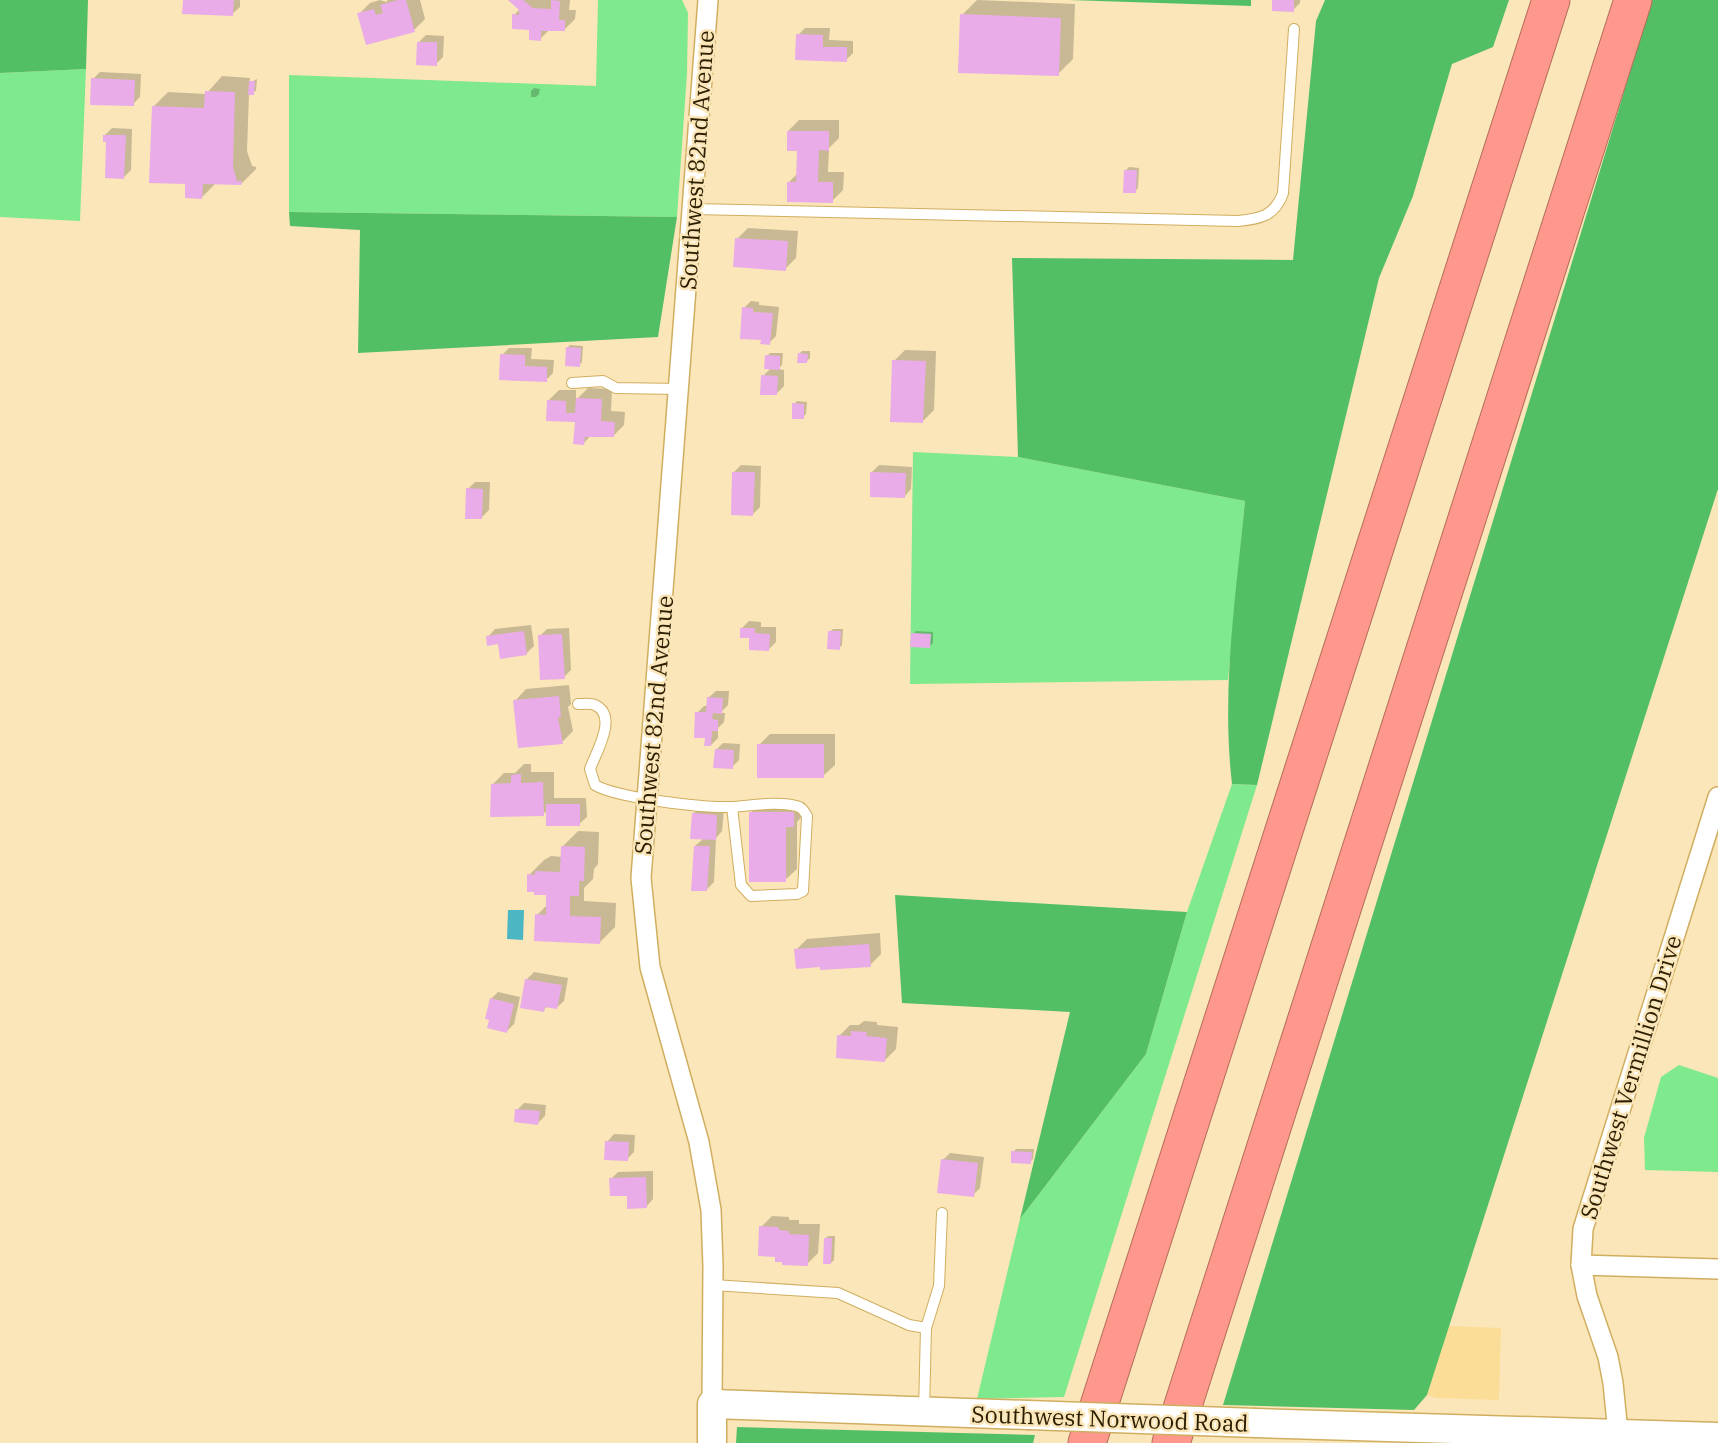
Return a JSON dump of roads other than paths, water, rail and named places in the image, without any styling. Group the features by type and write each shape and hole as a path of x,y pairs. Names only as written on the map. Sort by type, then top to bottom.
{"highway":[{"path":"1087,1443 1551,0"},
{"path":"1171,1443 1633,0"}],"street":[{"name":"Southwest 82nd Avenue","path":"708,0 641,878 648,955 699,1142 711,1210 712,1443"},
{"name":"Southwest Vermillion Drive","path":"1619,1438 1608,1357 1587,1296 1581,1265 1583,1229 1713,828 1718,797"},
{"path":"1581,1265 1718,1269"},
{"name":"Southwest Norwood Road","path":"712,1404 1256,1423 1386,1431 1619,1438 1718,1437"}],"lane":[{"path":"692,209 1225,221 1259,219 1275,209 1283,193 1294,29"},
{"path":"572,383 603,381 617,388 679,389"},
{"path":"578,704 595,705 602,711 606,721 603,740 590,769 595,785 604,791 648,799 732,807 780,805 803,809 807,816 803,891 797,894 751,896 746,892 741,885 732,807"},
{"path":"924,1411 926,1328 939,1286 942,1213"},
{"path":"713,1285 838,1293 909,1325 926,1328"}],"water":[{"path":"508,910 524,910 523,940 507,939"}]}
